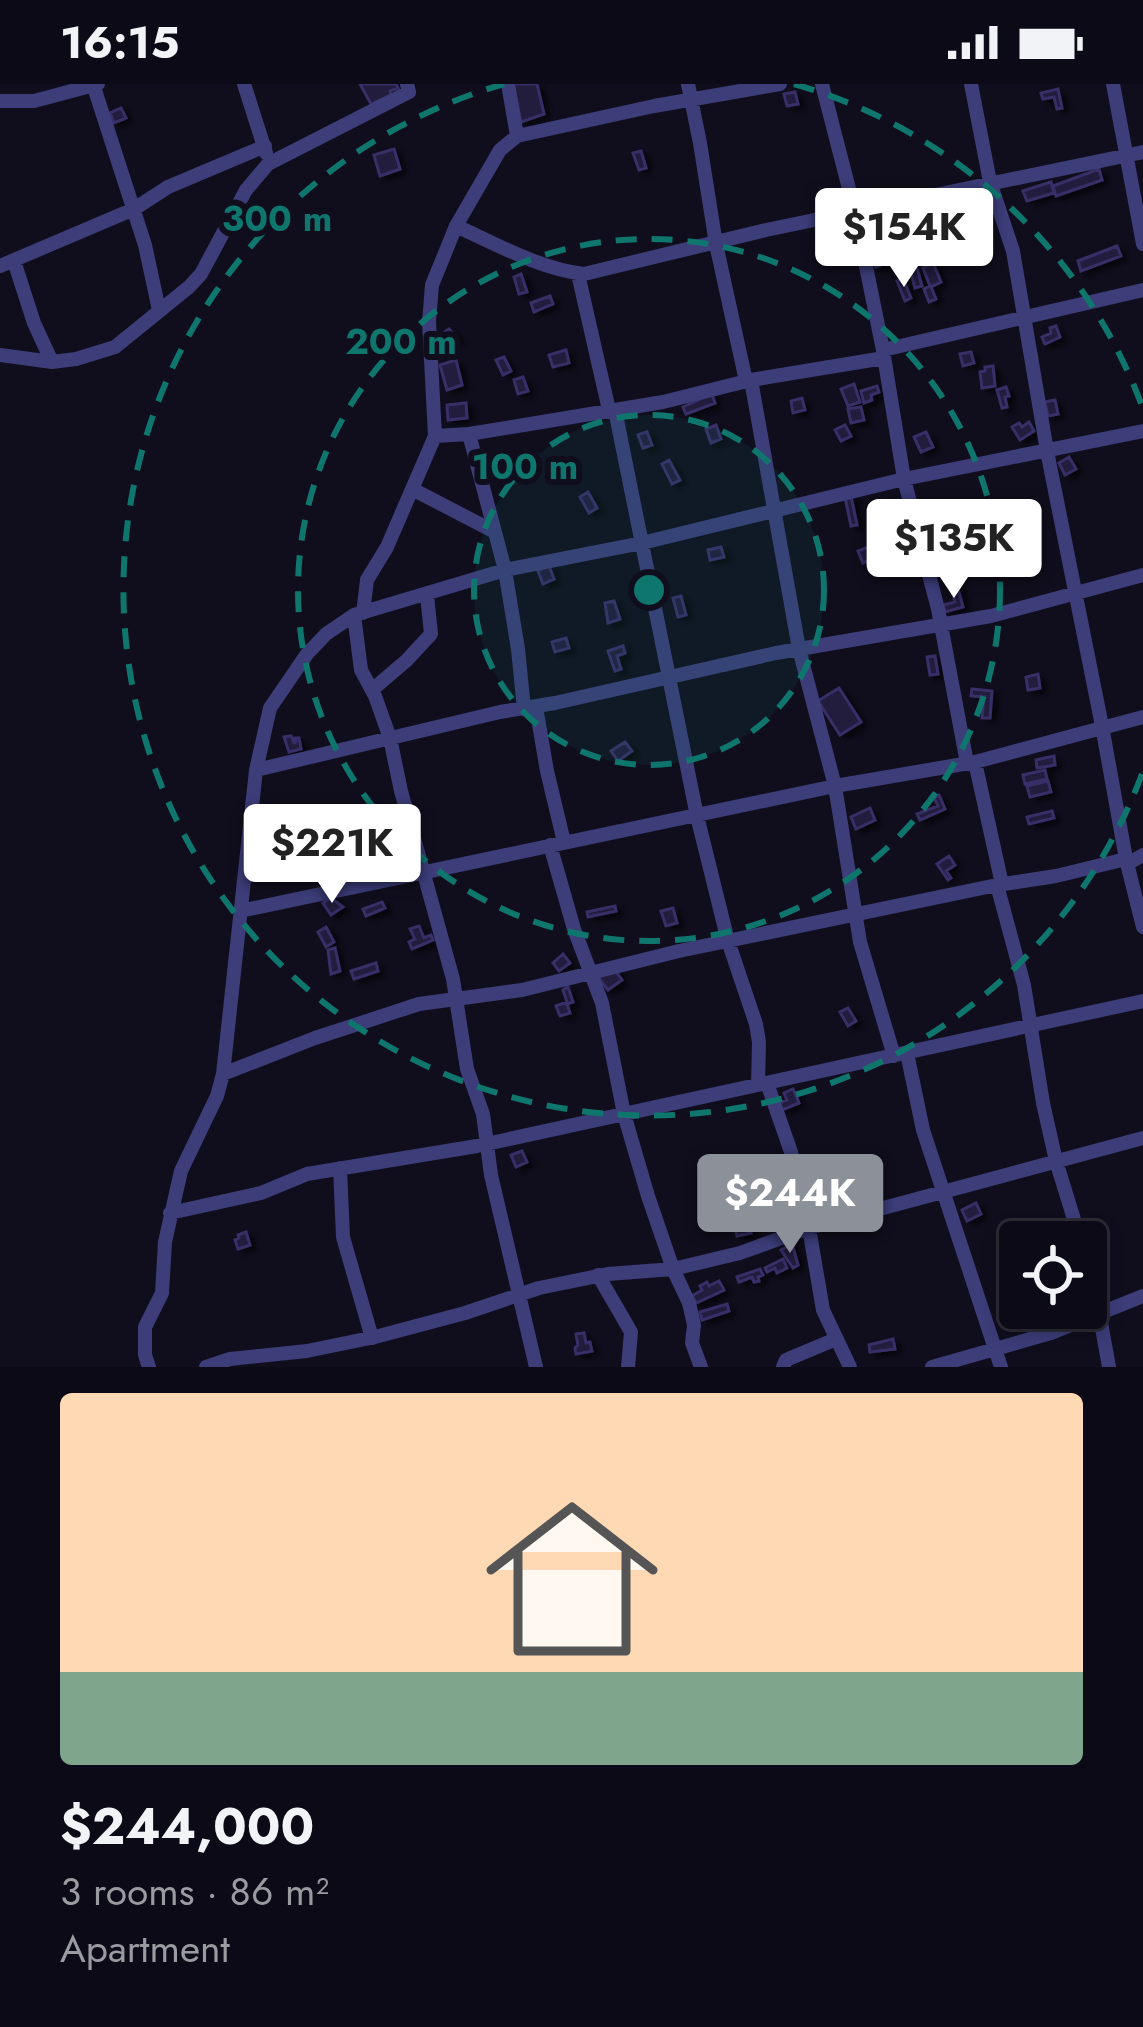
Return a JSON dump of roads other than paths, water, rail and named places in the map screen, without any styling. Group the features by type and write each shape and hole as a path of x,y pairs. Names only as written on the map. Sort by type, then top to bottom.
{"street":[{"path":"0,101 34,100 95,84 145,245 159,310"},
{"path":"244,84 268,164"},
{"path":"0,355 52,362 115,347 201,274 246,190 268,164 409,92 407,84"},
{"path":"508,84 518,136"},
{"path":"688,84 799,649 835,786 868,974 900,1054 1001,1367"},
{"path":"536,1367 483,1114 467,1069 453,980 389,738 362,670 358,614 367,580 414,490 435,436 429,322 432,285 456,226 500,150 518,136 780,84"},
{"path":"822,84 855,212 904,479 1032,1025 1056,1161 1075,1221"},
{"path":"971,84 990,182 1013,251 1074,592 1126,862 1143,926"},
{"path":"1113,84 1143,244"},
{"path":"52,362 7,263 265,146"},
{"path":"456,226 578,274 1143,152"},
{"path":"578,274 642,543 697,816 728,941 756,1024 762,1084 791,1152 823,1310 850,1367"},
{"path":"435,436 663,401 883,354 1143,290"},
{"path":"149,1367 145,1327 162,1293 170,1213 184,1161 223,1074 256,770 270,708 326,634 358,614 505,570 642,543 904,479 1143,431"},
{"path":"469,434 505,570 574,929 606,1018 648,1196 689,1303 692,1342 701,1367"},
{"path":"414,490 495,532"},
{"path":"256,770 799,649 991,616 1143,575"},
{"path":"372,690 431,634 427,595"},
{"path":"240,910 835,786 971,763 1143,717"},
{"path":"223,1074 419,1004 523,990 728,941 1143,855"},
{"path":"170,1213 261,1193 308,1174 486,1144 1143,1001"},
{"path":"206,1367 230,1359 307,1352 372,1338 598,1276 674,1269 740,1253 809,1228 1143,1138"},
{"path":"340,1168 343,1237 372,1338"},
{"path":"598,1276 631,1332 628,1367"},
{"path":"1107,1309 1143,1296"},
{"path":"932,1367 1062,1329"},
{"path":"1102,1329 1108,1367"},
{"path":"783,1367 786,1360 836,1339"}]}
